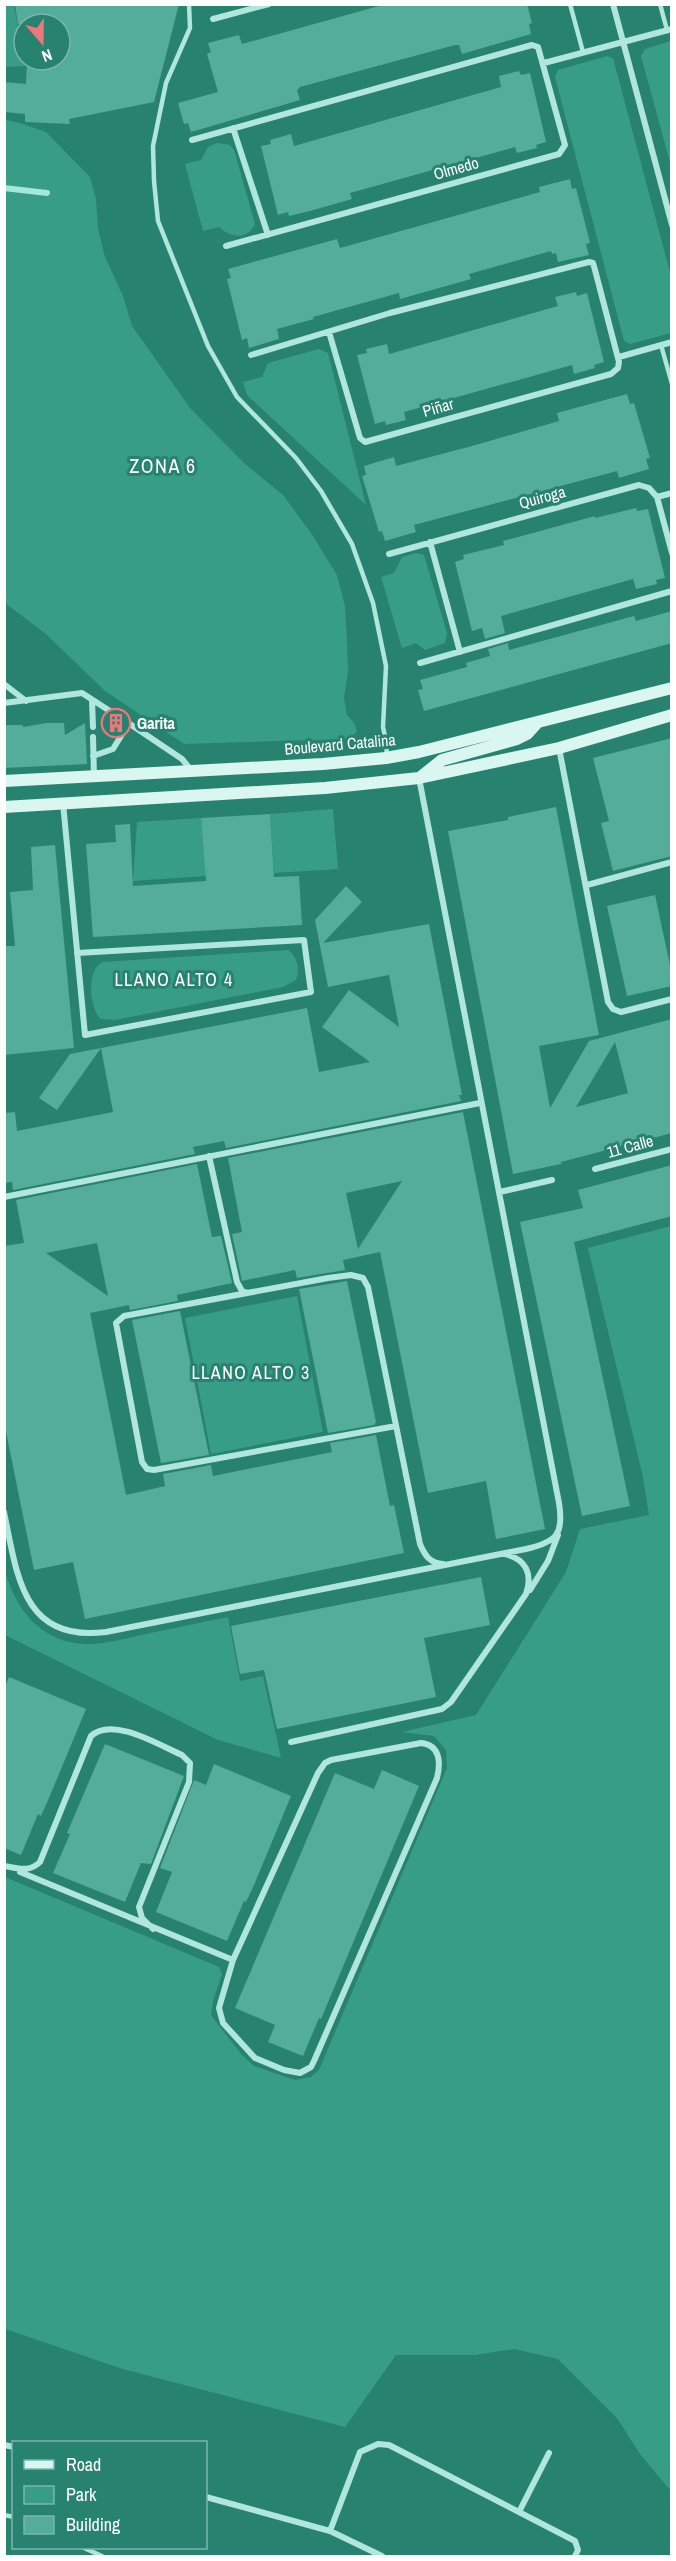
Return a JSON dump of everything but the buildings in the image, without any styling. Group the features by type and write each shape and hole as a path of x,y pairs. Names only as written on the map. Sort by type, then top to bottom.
{"street":[{"path":"213,19 244,8 269,4"},
{"path":"613,4 672,225"},
{"path":"192,140 532,45 538,47 544,63 669,29"},
{"name":"Olmedo","path":"226,246 559,154 565,146 544,63"},
{"path":"234,128 268,235"},
{"path":"251,355 390,313 589,262 593,263 596,270 618,357 672,342"},
{"name":"Piñar","path":"329,332 360,438 365,442 611,374 618,368 618,357"},
{"name":"Quiroga","path":"389,554 639,485 649,488 657,497"},
{"path":"672,493 657,497 672,553"},
{"path":"430,542 460,652"},
{"path":"420,663 672,591"},
{"path":"4,684 26,701"},
{"name":"Boulevard Catalina","path":"4,781 386,758 538,723 672,688"},
{"path":"4,703 82,693 116,715"},
{"path":"92,700 93,727"},
{"path":"4,807 325,788 419,778 559,748 672,715"},
{"path":"93,756 113,749 127,722 182,759 191,771"},
{"path":"419,778 442,760 517,740 538,723"},
{"path":"93,737 94,776"},
{"path":"559,748 608,1002 613,1009 621,1012 672,999"},
{"path":"291,1742 427,1714 446,1707 548,1561 560,1529 560,1503 500,1192 480,1103 419,778"},
{"path":"63,803 85,1035 311,992 304,940 78,953"},
{"path":"587,885 672,862"},
{"path":"4,1197 480,1103"},
{"name":"11 Calle","path":"595,1169 672,1149"},
{"path":"209,1156 237,1282 242,1291 252,1294"},
{"path":"500,1192 552,1180"},
{"path":"396,1426 154,1470 147,1469 142,1462 116,1323 124,1317 342,1276 363,1278 368,1287 423,1552 426,1557 436,1563 452,1564"},
{"path":"4,1512 17,1573 26,1596 39,1614 58,1627 76,1633 106,1632 502,1554 547,1543 557,1536 560,1529"},
{"path":"502,1554 517,1558 525,1565 529,1580 526,1594"},
{"path":"5,1866 26,1870 34,1868 40,1862 91,1736 98,1730 117,1728 182,1755 190,1763 189,1782 139,1907 142,1918 153,1929"},
{"path":"421,1743 434,1748 439,1761 437,1778 314,2061 306,2071 293,2073 255,2058 224,2023 219,2008 233,1960 323,1765 340,1758 421,1743"},
{"path":"5,1866 153,1929 233,1960"},
{"path":"330,2531 360,2452 378,2445 389,2445 575,2541 578,2550 575,2556"},
{"path":"519,2512 549,2453"},
{"path":"207,2497 330,2531 382,2556"}],"lane":[{"path":"189,4 190,28 166,83 153,146 158,221 208,346 237,397 296,458 321,491 352,544 373,603 386,666 383,727 387,746 386,758"},
{"path":"570,4 583,52"},
{"path":"660,4 669,29"},
{"path":"661,345 672,384"},
{"path":"88,2549 102,2556"}],"green space":[{"path":"4,5 14,5 12,67 5,67"},
{"path":"672,41 671,166 641,56 645,49"},
{"path":"607,56 613,58 671,276 671,333 630,344 624,341 555,77 558,70"},
{"path":"5,120 46,132 90,177 96,199 98,229 105,257 123,296 132,326 190,408 244,463 283,495 311,533 337,575 345,606 347,641 348,672 344,698 347,715 357,731 353,736 345,739 184,744 105,691 46,634 5,603"},
{"path":"217,143 230,145 234,150 255,224 248,233 243,235 233,235 219,227 203,231 185,164 201,160 208,147"},
{"path":"319,349 328,353 366,505 247,395 243,382 262,377 268,363"},
{"path":"416,553 424,555 447,633 445,643 425,650 416,643 402,648 381,577 394,573 402,557"},
{"path":"333,809 338,869 274,873 270,814"},
{"path":"201,818 206,876 133,881 137,822"},
{"path":"288,950 296,959 297,976 296,980 283,987 115,1020 101,1019 94,1007 92,980 94,972 103,962"},
{"path":"671,1226 671,2491 640,2454 617,2418 558,2359 514,2349 475,2355 396,2355 345,2427 123,2369 5,2329 5,1877 219,1967 222,1974 211,2015 241,2054 254,2066 295,2080 311,2077 319,2070 447,1768 446,1750 434,1736 402,1732 476,1715 566,1572 580,1529 649,1515 643,1477 588,1248"},
{"path":"297,1296 323,1432 211,1454 185,1318"},
{"path":"4,1566 8,1581 22,1609 43,1630 56,1638 71,1642 87,1644 109,1642 228,1617 240,1681 263,1676 281,1758 218,1740 5,1635"}],"waterway":[{"path":"4,188 47,193"}],"place":[{"name":"Garita","path":"116,723"}],"district":[{"name":"ZONA 6","path":"163,465"},
{"name":"LLANO ALTO 4","path":"174,979"},
{"name":"LLANO ALTO 3","path":"251,1372"}]}
